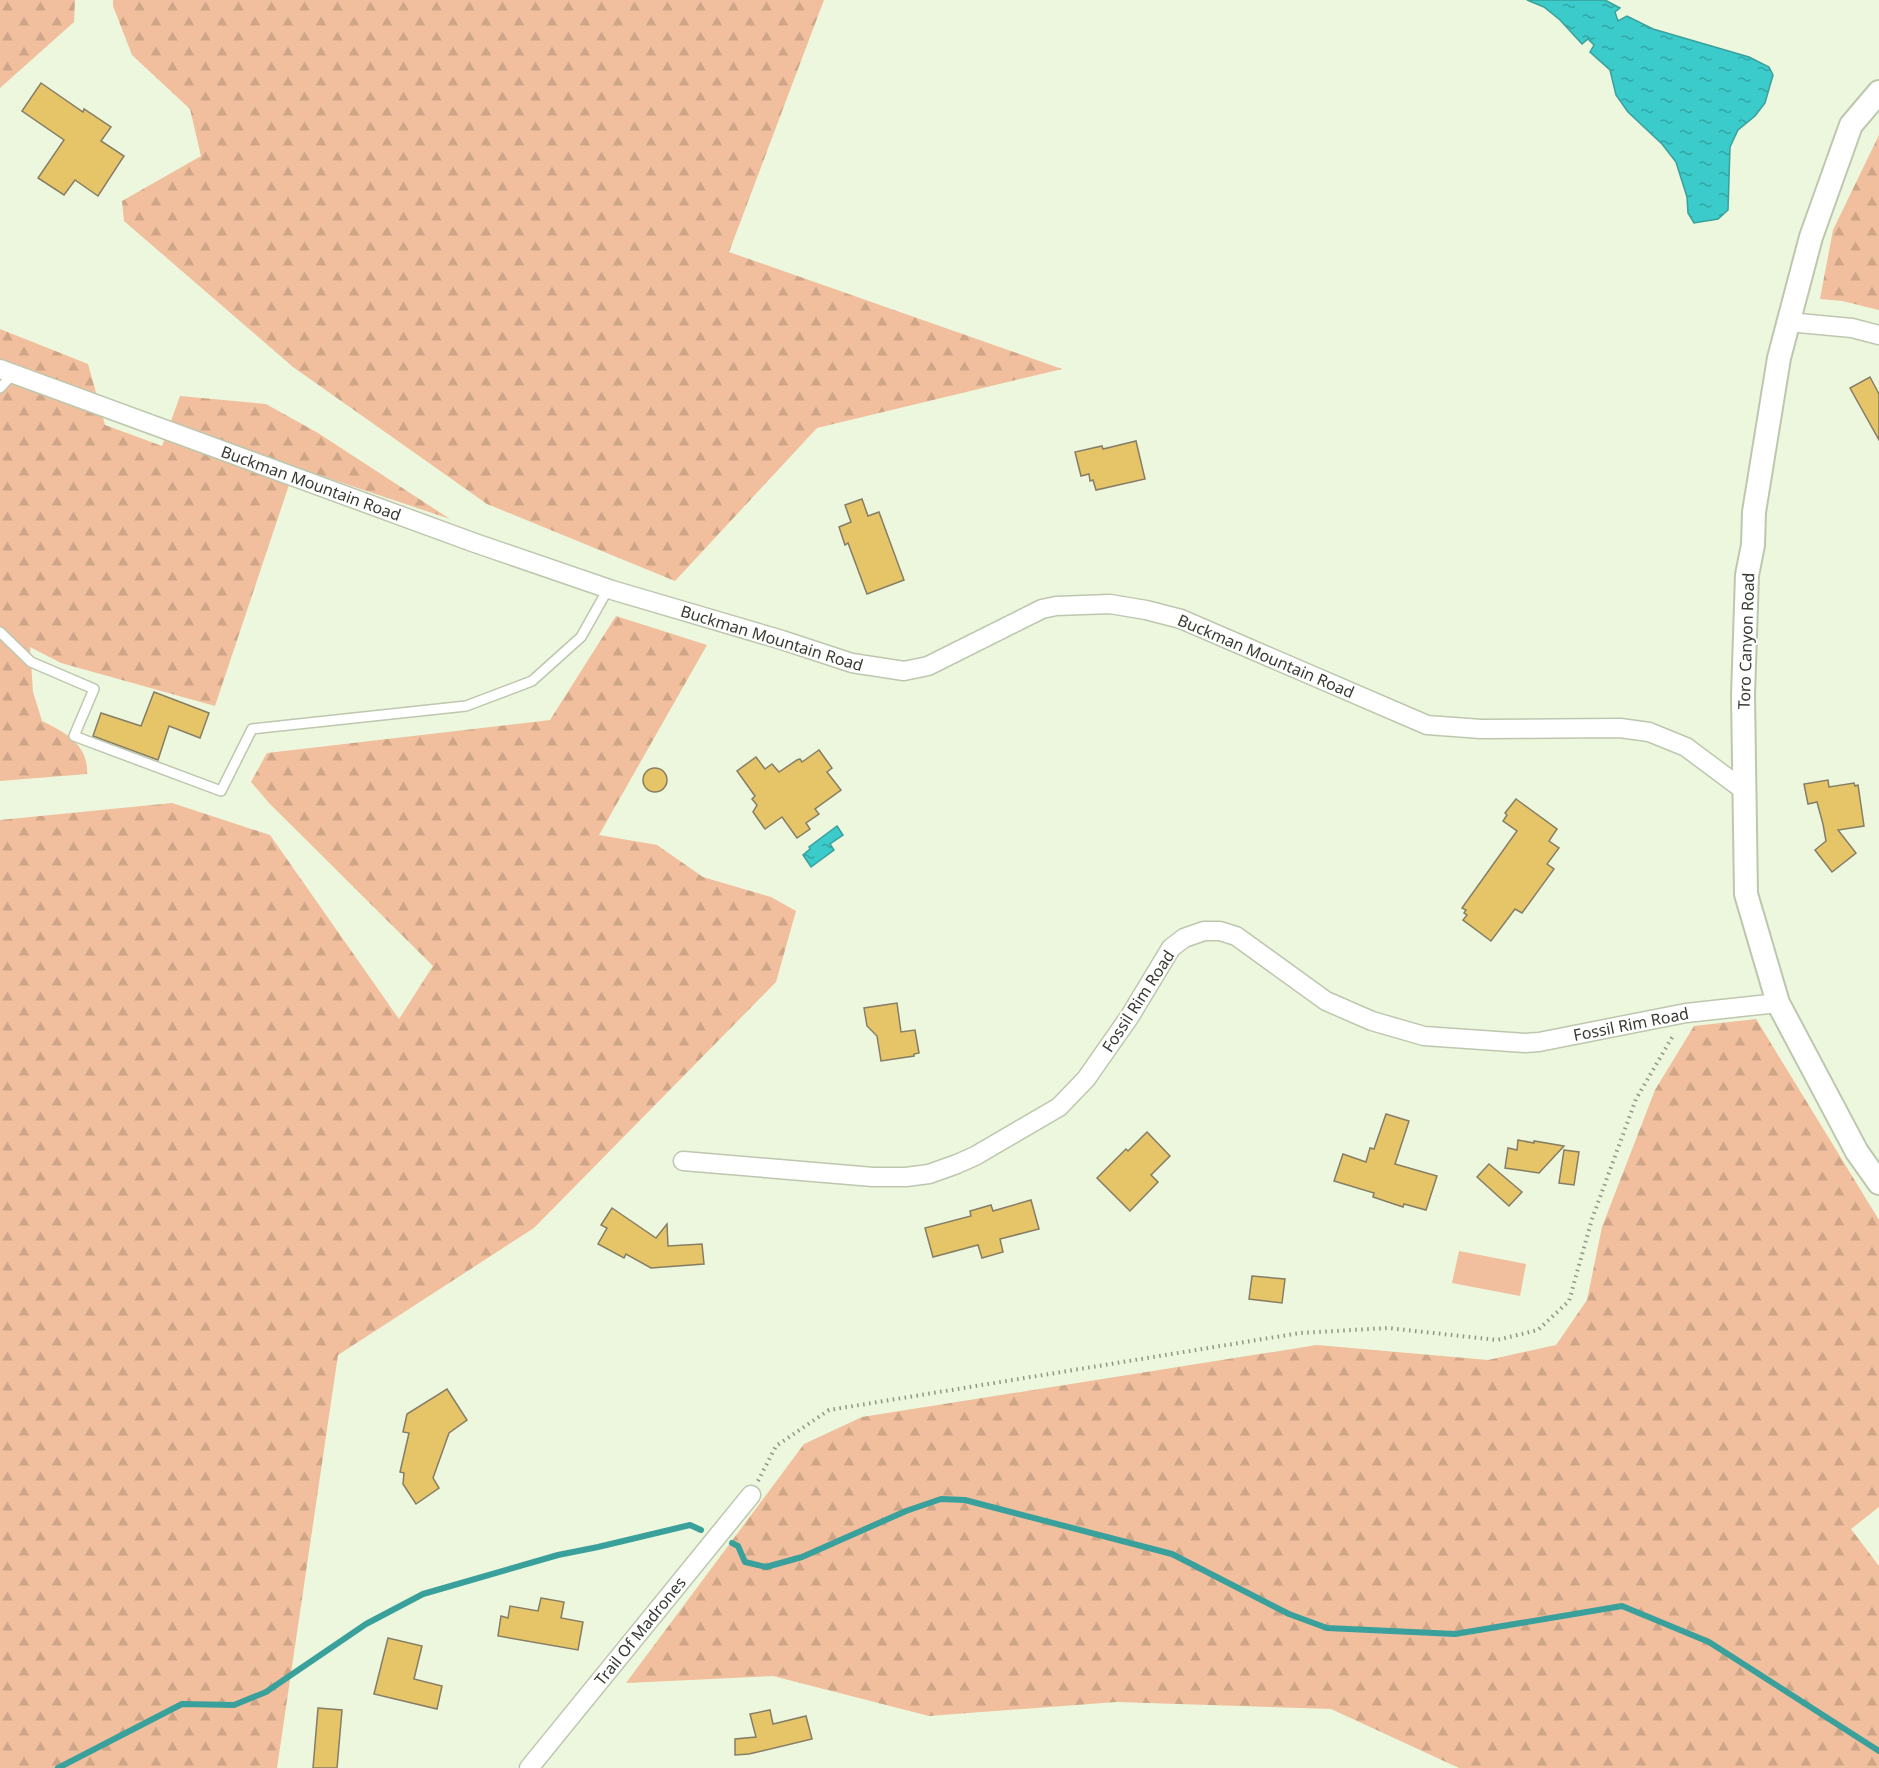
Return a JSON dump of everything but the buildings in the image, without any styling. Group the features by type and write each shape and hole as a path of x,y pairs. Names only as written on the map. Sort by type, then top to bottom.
{"street":[{"name":"Toro Canyon Road","path":"1879,92 1851,125 1811,237 1779,358 1754,512 1753,545 1747,575 1743,694 1746,894 1778,1003 1857,1152 1879,1183"},
{"path":"1788,322 1852,328 1879,334"},
{"name":"Buckman Mountain Road","path":"6,372 475,543 608,589 852,663 903,671 928,666 1042,609 1078,604 1110,604 1181,619 1427,724 1481,729 1620,728 1649,732 1686,747 1745,791"},
{"name":"Fossil Rim Road","path":"683,1161 906,1178 929,1174 957,1164 1059,1107 1086,1079 1112,1043 1171,948 1184,938 1204,932 1220,931 1236,936 1326,1001 1372,1021 1424,1036 1539,1042 1686,1013 1778,1003"},
{"name":"Trail Of Madrones","path":"529,1768 751,1495"}],"lane":[{"path":"0,388 6,372"},
{"path":"0,632 31,662 94,689 74,736 221,791 252,729 466,706 532,681 581,637 608,589"}],"path":[{"path":"751,1495 776,1446 829,1410 1300,1333 1388,1329 1497,1340 1538,1330 1569,1301 1592,1219 1636,1099 1686,1013"}],"green space":[{"path":"0,0 75,0 74,22 0,88"},
{"path":"113,0 824,0 729,252 1062,369 817,428 675,581 487,504 293,367 124,221 122,201 201,156 190,109 132,55 113,6"},
{"path":"1879,135 1879,310 1842,301 1820,299 1833,230"},
{"path":"0,329 88,364 105,425 162,446 180,396 266,404 318,433 450,519 295,467 215,706 61,663 30,647 33,692 42,721 67,735 80,747 87,764 87,774 0,781"},
{"path":"616,616 707,645 599,835 657,845 703,877 771,897 796,911 776,982 534,1228 338,1355 277,1768 0,1768 0,820 172,803 270,835 399,1019 433,966 269,803 251,782 267,753 550,720"},
{"path":"1756,1019 1879,1220 1879,1507 1851,1529 1879,1566 1879,1768 1459,1768 1331,1709 1116,1702 929,1716 773,1676 626,1683 804,1444 862,1417 1317,1345 1488,1360 1556,1345 1587,1300 1602,1227 1655,1090 1694,1026"},
{"path":"1459,1251 1526,1264 1520,1296 1452,1283"}],"water":[{"path":"1527,0 1605,0 1620,8 1615,12 1618,21 1627,16 1653,29 1749,57 1769,67 1773,75 1765,103 1755,116 1738,130 1730,147 1728,210 1718,219 1694,223 1688,213 1687,197 1676,162 1662,144 1628,112 1616,95 1610,70 1590,52 1594,45 1588,39 1582,44 1560,20 1544,7"},
{"path":"837,826 843,835 830,844 834,850 811,867 803,855 810,849 809,847"}],"waterway":[{"path":"732,1543 738,1546 745,1562 766,1567 802,1557 906,1511 941,1499 965,1500 1172,1554 1289,1614 1327,1628 1455,1634 1622,1606 1709,1642 1879,1751"},
{"path":"58,1768 182,1704 234,1705 266,1692 366,1624 423,1594 558,1555 690,1525 701,1530"}]}
